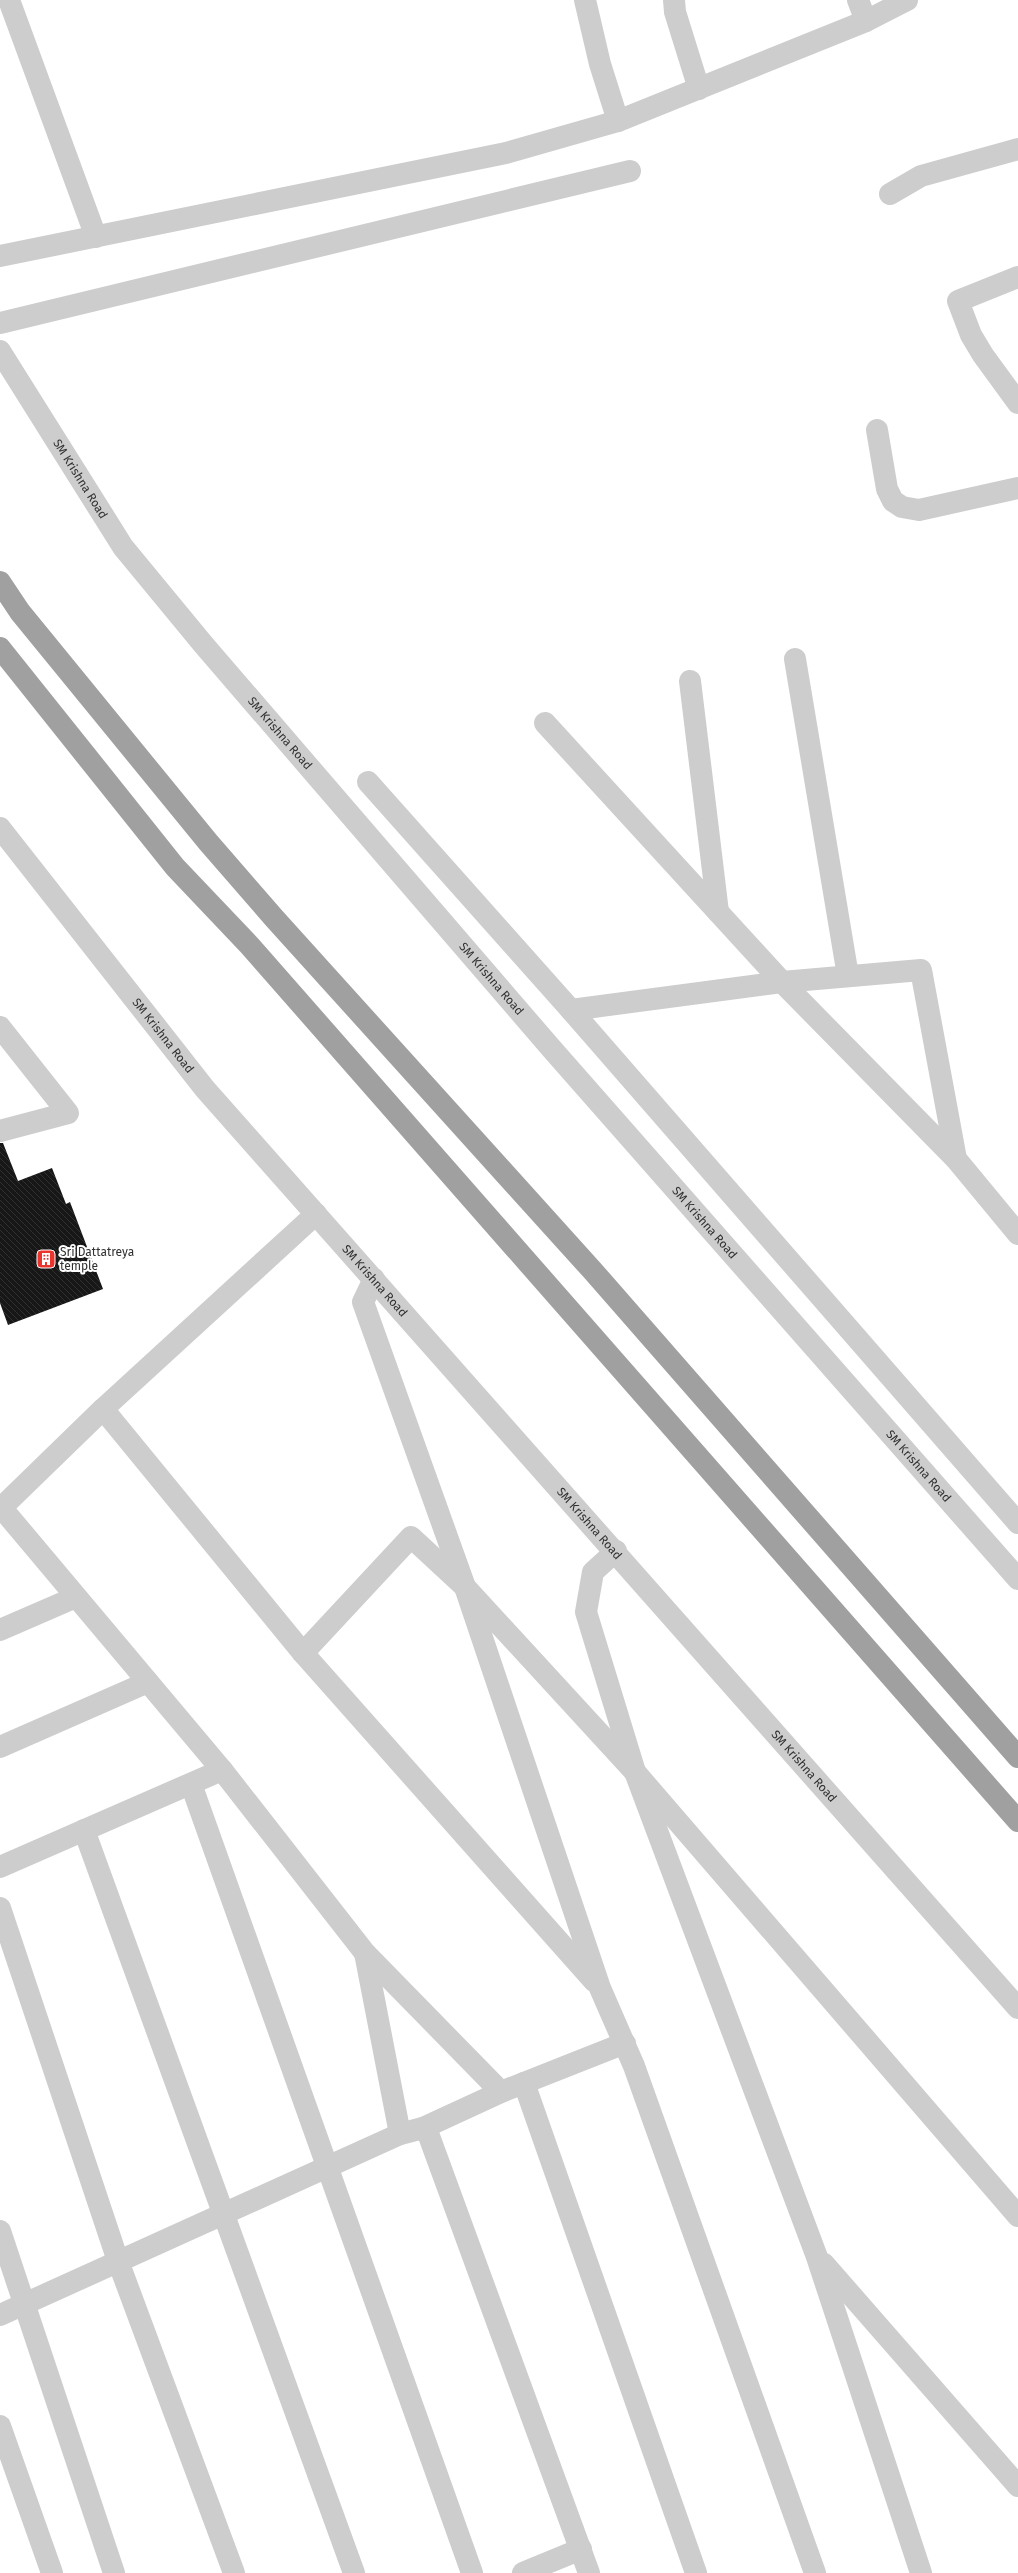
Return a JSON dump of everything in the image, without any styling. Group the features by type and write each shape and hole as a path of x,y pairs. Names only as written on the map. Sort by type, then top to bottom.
{"highway":[{"path":"0,582 30,624 208,842 274,918 592,1270 1018,1757"},
{"path":"0,648 175,867 250,946 1018,1821"}],"street":[{"path":"8,0 96,237"},
{"path":"585,0 600,64 618,121"},
{"path":"674,0 675,12 699,89"},
{"path":"858,0 866,21"},
{"path":"0,256 506,154 618,121 866,21 907,0"},
{"path":"890,194 921,176 1018,149"},
{"path":"0,323 630,171"},
{"path":"1018,277 958,301 971,335 983,355 1018,403"},
{"name":"SM Krishna Road","path":"0,351 123,547 203,644 300,754 551,1048 1018,1579"},
{"path":"877,430 887,489 893,501 902,507 919,510 1018,488"},
{"path":"794,659 848,976"},
{"path":"690,681 718,912"},
{"path":"545,723 782,982 956,1159 1015,1226"},
{"path":"368,782 571,1010 1018,1523"},
{"name":"SM Krishna Road","path":"0,828 206,1089 1018,2008"},
{"path":"571,1010 782,982 921,970 956,1159"},
{"path":"0,1027 68,1113 0,1131"},
{"path":"316,1214 103,1409 1,1508 222,1770 365,1953 501,2092"},
{"path":"374,1279 363,1302 465,1587 600,1988 625,2043 815,2573"},
{"path":"103,1409 303,1653 600,1988"},
{"path":"303,1653 411,1537 465,1587 635,1772 1018,2216"},
{"path":"616,1552 593,1572 586,1612 635,1772 817,2256 921,2573"},
{"path":"0,1630 76,1597"},
{"path":"0,1748 148,1682"},
{"path":"0,1866 222,1770"},
{"path":"191,1784 472,2573"},
{"path":"84,1830 354,2573"},
{"path":"0,1908 118,2261 234,2573"},
{"path":"365,1953 400,2134"},
{"path":"0,2315 400,2134 423,2128 501,2092 625,2043"},
{"path":"524,2083 696,2573"},
{"path":"423,2128 429,2136 589,2573"},
{"path":"0,2231 114,2573"},
{"path":"817,2256 1018,2486"},
{"path":"0,2426 52,2573"},
{"path":"523,2573 581,2549"}],"building":[{"name":"Sri Dattatreya temple","path":"0,1143 3,1143 18,1181 52,1168 66,1204 70,1202 103,1289 8,1325 0,1303"}],"place":[{"name":"Sri Dattatreya temple","path":"46,1259"}]}
